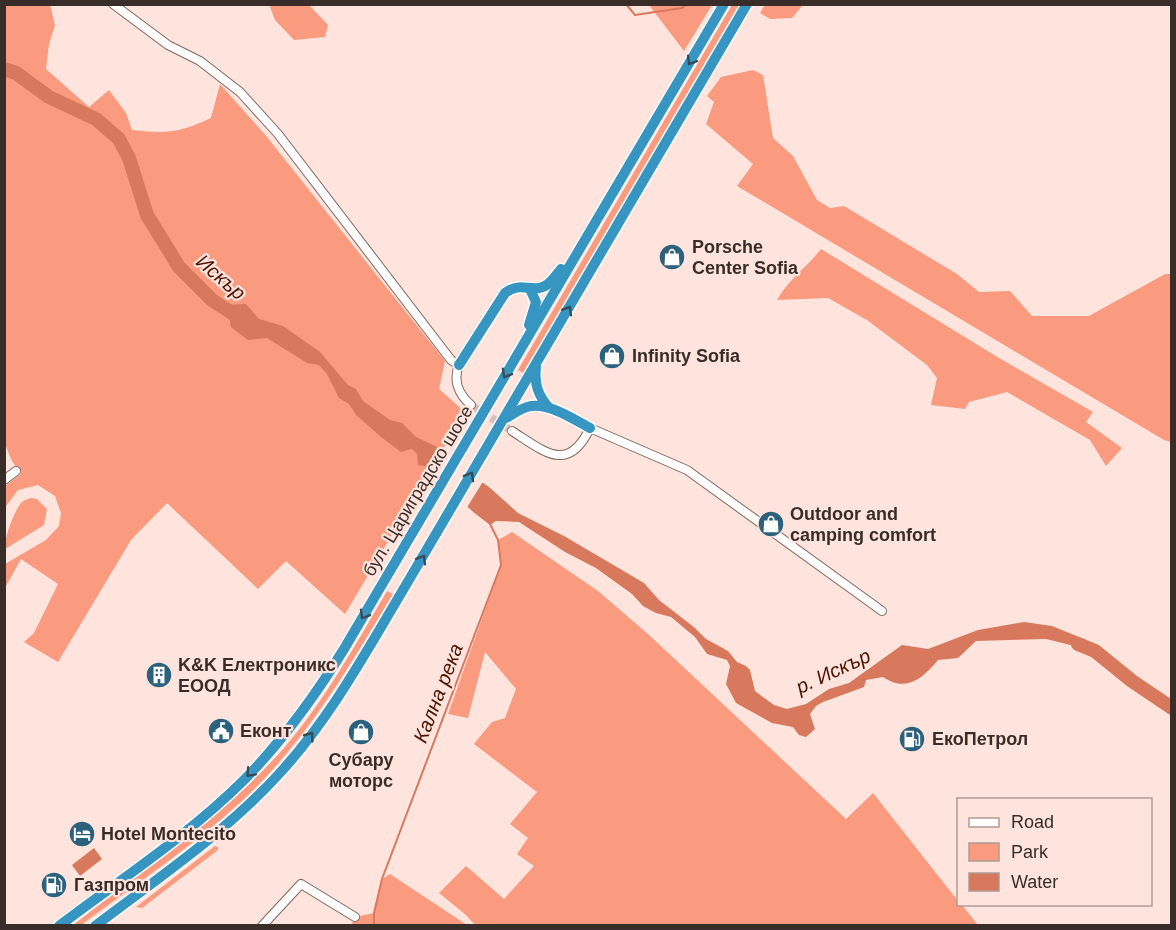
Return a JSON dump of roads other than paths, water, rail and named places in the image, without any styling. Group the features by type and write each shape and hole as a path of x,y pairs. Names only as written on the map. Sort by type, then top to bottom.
{"highway":[{"name":"бул. Цариградско шосе","path":"95,926 226,825 267,787 316,729 349,681 455,504 747,4"},
{"name":"бул. Цариградско шосе","path":"59,926 204,815 245,778 275,746 322,685 723,8"},
{"path":"459,365 505,293 515,287 530,289 543,287 550,283 586,238"},
{"path":"521,348 536,307 535,297 530,289"},
{"path":"536,364 536,388 549,408"},
{"path":"503,420 533,405 549,408 590,428"}],"street":[{"path":"113,4 161,40 200,60 240,92 278,135 451,360 459,365 456,372 458,390 471,405"},
{"path":"512,431 546,452 559,457 577,449 590,428 687,470 882,611"},
{"path":"4,480 15,471"},
{"path":"262,926 301,884 355,917"}],"water":[{"path":"246,304 259,319 283,326 320,352 348,385 356,389 363,401 390,420 402,423 416,437 437,447 449,460 489,487 518,513 564,536 644,583 659,600 706,639 728,651 737,662 746,666 750,670 755,691 774,705 787,709 806,704 829,689 849,683 902,645 928,649 978,630 1024,622 1052,626 1084,639 1095,651 1046,639 976,641 958,658 938,660 914,681 900,684 883,677 866,680 864,687 823,702 816,706 810,714 815,729 806,737 799,735 793,727 772,723 736,703 726,684 730,666 727,660 707,654 695,637 671,617 643,606 632,594 596,568 565,552 519,522 496,521 490,525 469,509 453,485 442,474 418,465 417,454 412,449 401,452 356,415 349,404 339,398 327,374 319,365 307,363 267,338 248,340 231,327 229,317 219,305"},
{"path":"94,848 102,859 80,876 72,865"}],"waterway":[{"path":"626,4 635,15 682,8 687,4"},
{"name":"Искър","path":"4,69 16,73 49,97 96,119 119,139 129,158 147,215 179,267 212,300 235,315"},
{"name":"Кална река","path":"374,926 374,913 382,879 501,565 498,540 490,524"},
{"name":"р. Искър","path":"1078,644 1095,651 1132,681 1172,708"}],"tunnel":[{"path":"471,405 512,431"}],"place":[{"name":"Porsche Center Sofia","path":"672,257"},
{"name":"Infinity Sofia","path":"612,356"},
{"name":"Outdoor and camping comfort","path":"771,524"},
{"name":"K&K Електроникс ЕООД","path":"159,675"},
{"name":"Еконт","path":"221,731"},
{"name":"Субару моторс","path":"361,732"},
{"name":"ЕкоПетрол","path":"912,739"},
{"name":"Hotel Montecito","path":"82,834"},
{"name":"Газпром","path":"54,885"}]}
